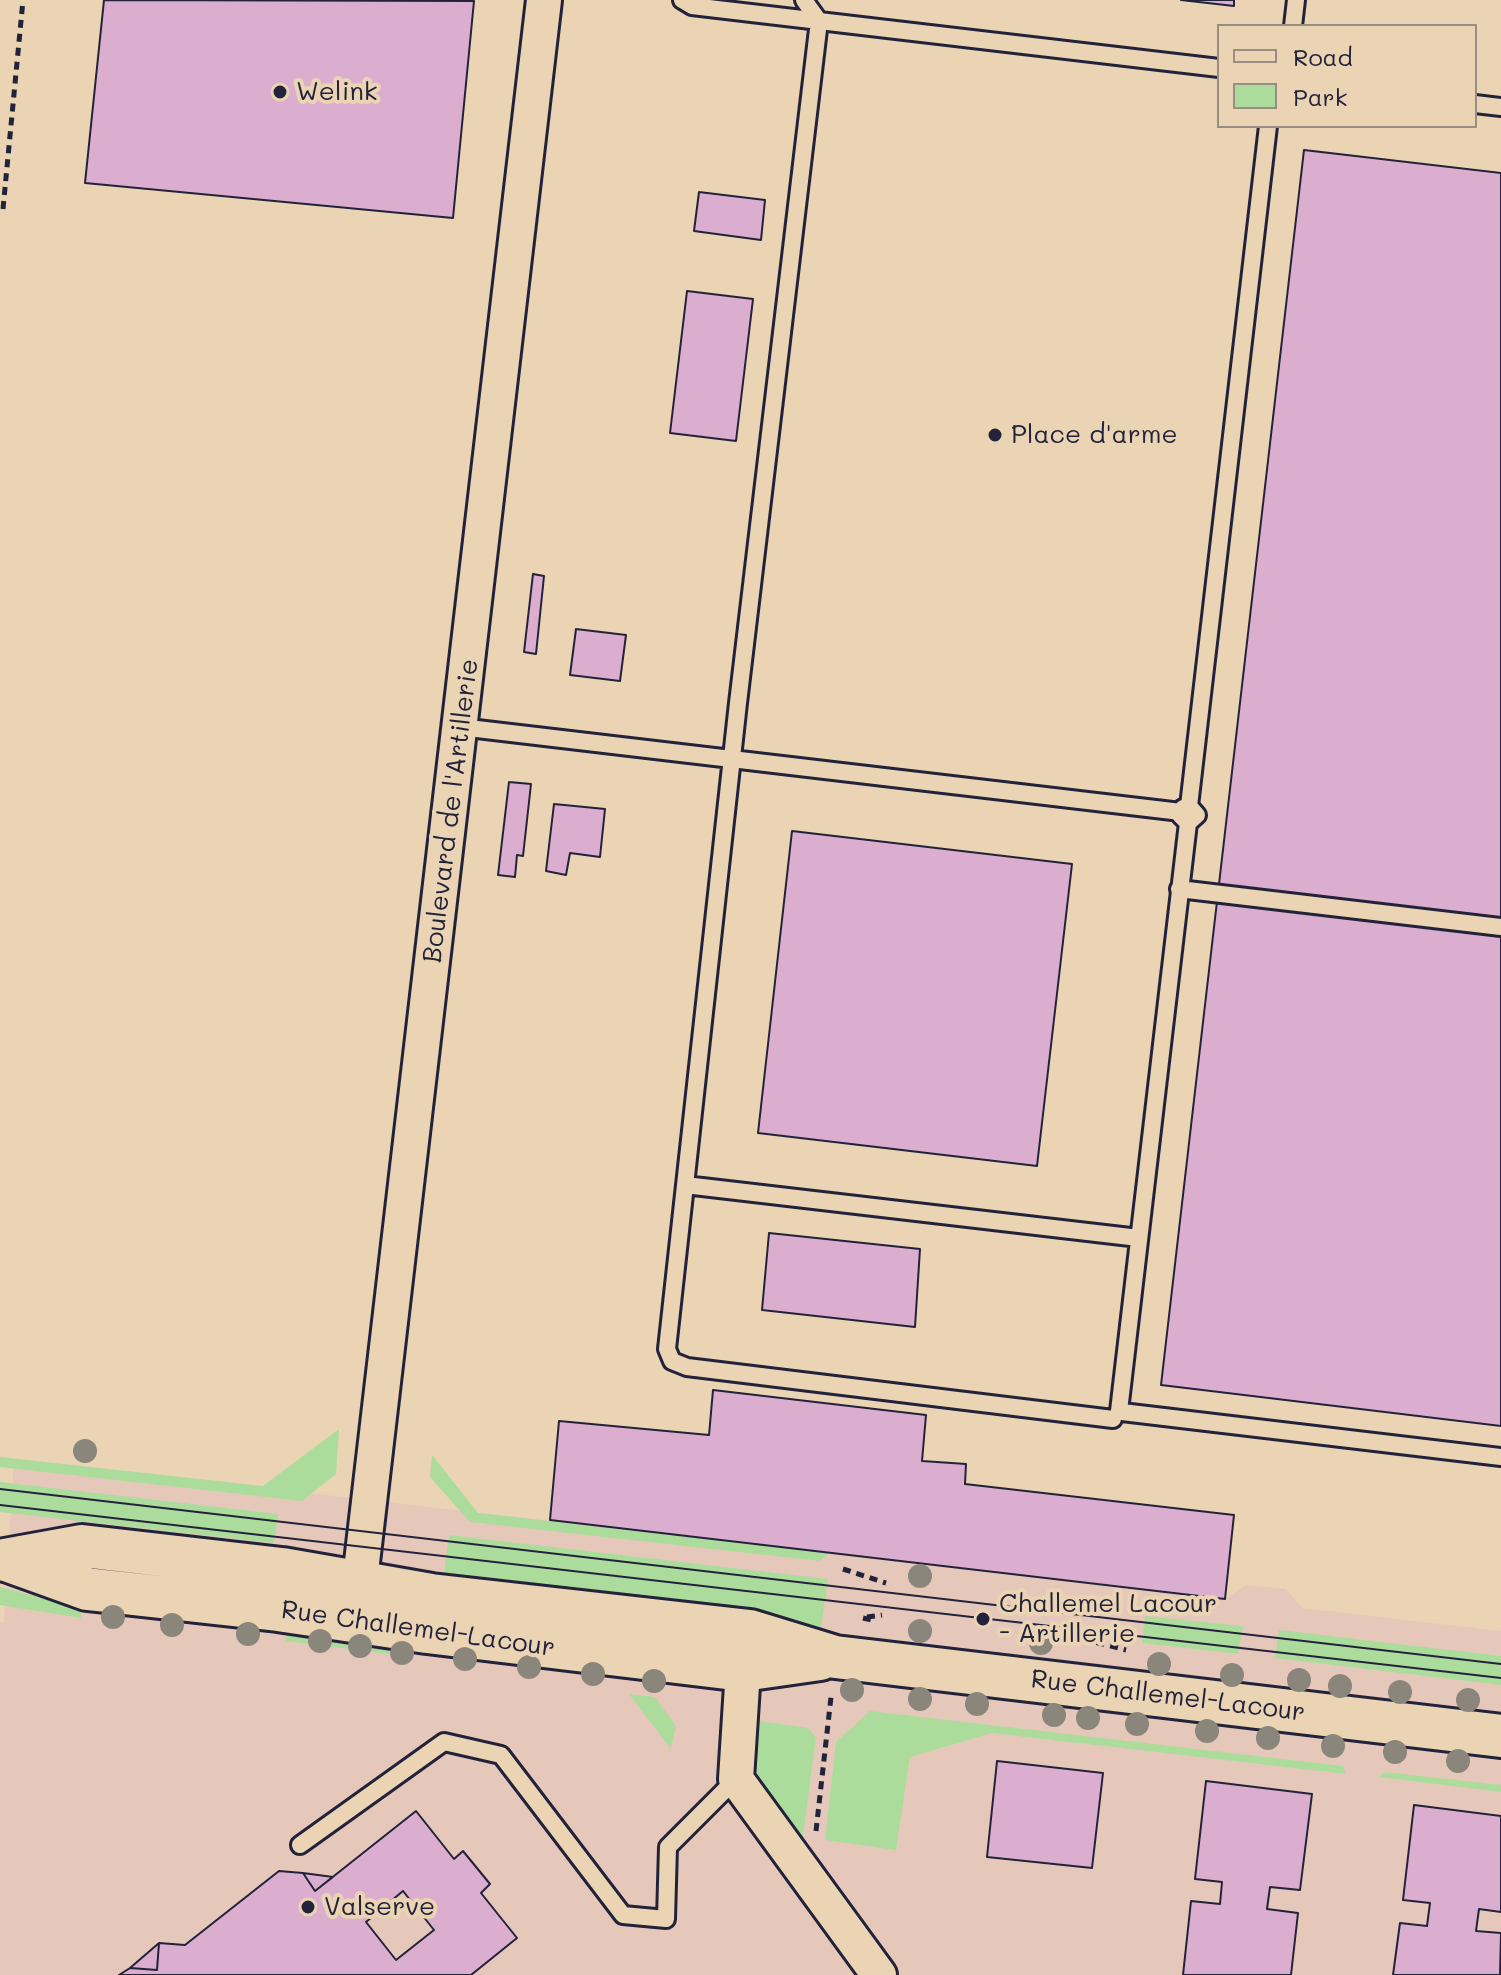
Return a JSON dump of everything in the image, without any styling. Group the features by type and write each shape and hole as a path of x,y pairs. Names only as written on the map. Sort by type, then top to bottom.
{"street":[{"name":"Boulevard de l'Artillerie","path":"357,1603 544,0"},
{"name":"Rue Challemel-Lacour","path":"3,1560 87,1589 357,1603 750,1631 833,1677"},
{"name":"Rue Challemel-Lacour","path":"357,1603 743,1670 1501,1736"},
{"path":"743,1670 736,1779 879,1975"}],"lane":[{"path":"682,0 692,6 1217,68"},
{"path":"804,0 819,21 668,1333 667,1349 672,1361 695,1369 1501,1457"},
{"path":"1293,24 1296,0"},
{"path":"1477,104 1501,107"},
{"path":"1118,1414 1268,128"},
{"path":"460,727 1186,814"},
{"path":"1179,889 1501,927"},
{"path":"685,1185 1139,1238"},
{"path":"300,1845 444,1742 501,1755 623,1915 666,1919 668,1847 736,1779"}],"path":[{"path":"3,209 23,0"},
{"path":"843,1569 886,1583"},
{"path":"1086,1607 1133,1603"},
{"path":"851,1619 882,1615"},
{"path":"1083,1639 1126,1650"},
{"path":"810,1883 833,1677"}],"shaded area":[{"path":"14,1459 1225,1599 1246,1585 1286,1589 1302,1608 1501,1631 1501,1975 0,1975 0,1622 4,1622"}],"green space":[{"path":"339,1429 336,1474 302,1501 0,1467 0,1457 263,1486"},
{"path":"432,1455 478,1513 830,1553 819,1561 470,1522 430,1477"},
{"path":"0,1482 278,1514 274,1543 0,1512"},
{"path":"449,1535 828,1579 821,1628 683,1602 444,1574"},
{"path":"0,1587 81,1608 81,1618 0,1605"},
{"path":"1145,1616 1243,1626 1238,1654 1142,1643"},
{"path":"1279,1630 1501,1656 1501,1685 1275,1658"},
{"path":"287,1632 412,1647 412,1657 286,1641"},
{"path":"629,1694 655,1697 676,1726 671,1749"},
{"path":"870,1711 1343,1766 1346,1774 992,1733 910,1757 896,1850 825,1840 836,1742"},
{"path":"760,1721 808,1728 816,1737 801,1851 750,1775 754,1731"},
{"path":"1385,1772 1501,1785 1501,1792 1379,1777"}],"building":[{"name":"Welink","path":"104,0 474,1 453,218 85,183"},
{"path":"1181,0 1234,0 1234,6"},
{"path":"1304,150 1501,173 1501,1426 1161,1385"},
{"path":"699,192 765,200 761,240 694,231"},
{"path":"687,291 753,299 736,441 670,433"},
{"path":"533,574 544,576 536,654 524,652"},
{"path":"576,629 626,635 620,681 570,675"},
{"path":"509,782 531,784 523,856 517,855 515,877 498,875"},
{"path":"554,804 605,809 600,857 570,853 566,875 546,871"},
{"path":"792,831 1072,864 1037,1166 758,1133"},
{"path":"769,1233 920,1249 915,1327 762,1310"},
{"path":"713,1390 926,1415 922,1461 966,1464 965,1484 1234,1515 1225,1599 550,1520 559,1421 709,1435"},
{"path":"997,1761 1103,1773 1092,1868 987,1857"},
{"path":"1206,1781 1312,1794 1300,1890 1270,1887 1267,1909 1298,1913 1291,1975 1183,1975 1191,1901 1220,1904 1222,1882 1195,1879"},
{"path":"1414,1805 1501,1816 1501,1912 1479,1909 1476,1931 1501,1933 1500,1975 1393,1975 1400,1923 1427,1926 1430,1903 1403,1900"},
{"name":"Valserve","path":"416,1811 454,1859 463,1851 490,1884 481,1893 517,1938 471,1975 119,1975 130,1968 157,1970 159,1943 185,1945 279,1871 303,1873 315,1891","holes":["403,1891 434,1930 396,1960 366,1922"]},
{"path":"303,1873 333,1877 315,1891"},
{"path":"159,1943 157,1970 130,1968"}],"tram line":[{"path":"0,1489 1501,1664"},
{"path":"0,1505 1501,1678"}],"place":[{"name":"Welink","path":"280,92"},
{"name":"Place d'arme","path":"995,435"},
{"name":"Challemel Lacour - Artillerie","path":"983,1619"},
{"name":"Valserve","path":"308,1907"}]}
